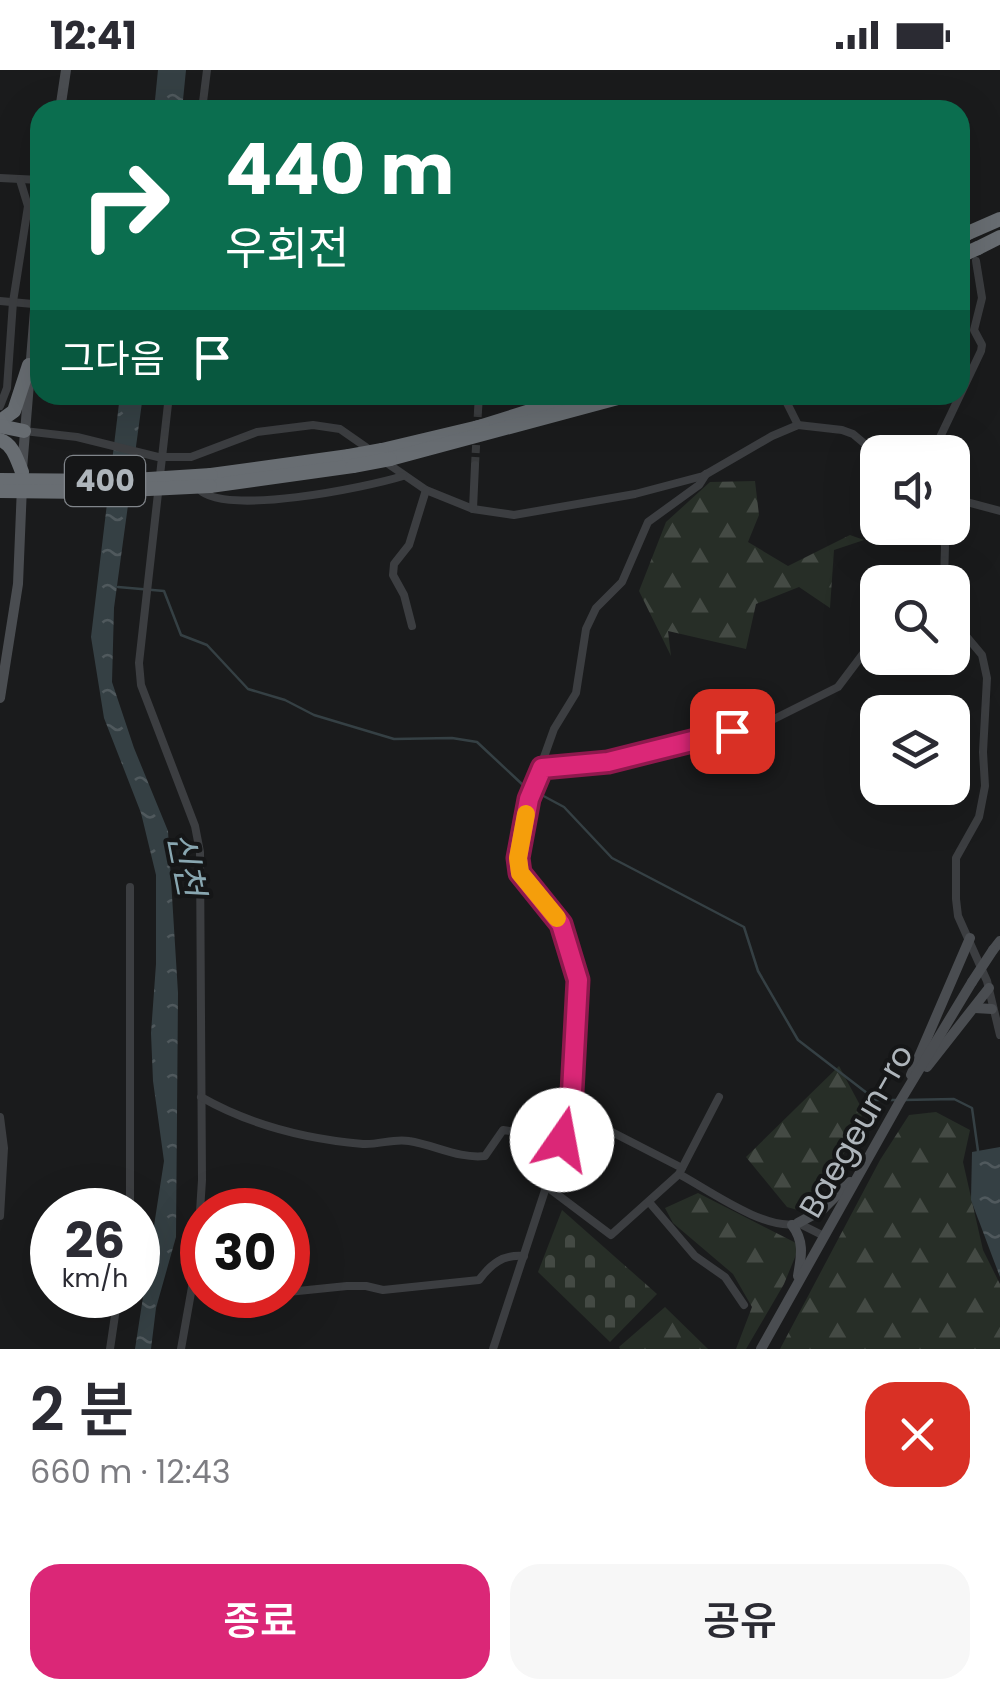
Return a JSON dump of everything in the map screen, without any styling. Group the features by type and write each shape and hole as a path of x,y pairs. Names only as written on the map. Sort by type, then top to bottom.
{"highway":[{"path":"970,232 1000,219"},
{"path":"970,255 1000,237"},
{"path":"0,423 14,411 29,365"},
{"path":"473,429 549,405"},
{"name":"400","path":"386,455 558,405"},
{"name":"400","path":"0,491 88,492 207,483 435,449 593,405"},
{"path":"0,423 24,431"},
{"path":"435,449 540,428"},
{"path":"0,437 24,431"},
{"path":"0,437 22,472"},
{"name":"400","path":"0,480 207,483"}],"main road":[{"path":"62,100 66,70"},
{"path":"0,698 18,584 30,353"},
{"path":"903,1096 970,938"},
{"name":"Baegeun-ro","path":"761,1349 903,1096 1000,941"},
{"path":"903,1096 989,988"},
{"path":"976,1008 992,1009"},
{"path":"797,1285 802,1249 795,1224 822,1210 861,1170"}],"street":[{"path":"203,100 207,70"},
{"path":"0,178 30,180"},
{"path":"0,406 7,388 13,302 28,206 20,180"},
{"path":"970,375 982,346 974,330 982,298 977,254"},
{"path":"0,302 30,304"},
{"path":"169,405 139,662 141,685 195,826 200,852 202,1180 197,1259 181,1349"},
{"path":"478,405 478,411"},
{"path":"788,405 798,425"},
{"path":"941,435 956,405"},
{"path":"24,431 89,440 161,457 201,456 258,432 313,426 340,429 358,438 426,490 473,510 501,514 636,494 706,474 798,425 834,428 860,440"},
{"path":"473,510 474,465"},
{"path":"492,1349 571,1111 578,980 561,924 520,873 518,858 529,799 554,729 576,694 586,629 596,608 622,582 648,522 700,485 706,474"},
{"path":"207,483 205,497 289,498 375,485 403,476"},
{"path":"412,626 404,595 393,574 394,564 409,545 426,490"},
{"path":"970,503 1000,511"},
{"path":"970,641 982,655 986,678 985,786 978,818 956,858 954,876 958,916 989,988 1000,1035"},
{"path":"542,768 608,762 766,723 838,687 860,658"},
{"path":"130,888 130,1188"},
{"path":"201,1096 231,1114 279,1130 367,1145 406,1140 472,1157 485,1156 503,1130 562,1140"},
{"path":"546,1186 612,1235 680,1171 719,1097"},
{"path":"571,1111 768,1222 795,1224 824,1236"},
{"path":"0,1116 4,1148 0,1216"},
{"path":"648,1202 695,1256 725,1277 744,1305"},
{"path":"310,1290 366,1286 383,1290 479,1280 490,1266 507,1256 524,1256"},
{"path":"110,1349 115,1318"}],"green space":[{"path":"755,481 759,515 748,542 788,566 850,535 860,541 834,550 830,608 799,587 756,604 746,649 668,631 671,656 639,591 666,522 710,482"},
{"path":"839,1066 861,1107 862,1123 808,1213 787,1207 746,1157"},
{"path":"936,1112 970,1130 963,1162 983,1250 1000,1284 1000,1349 780,1349 880,1160 909,1115"},
{"path":"698,1193 800,1245 784,1284 746,1349 736,1349 752,1307 733,1274 673,1223 665,1208"},
{"path":"562,1210 657,1294 610,1342 538,1272"},
{"path":"665,1307 708,1349 620,1349 619,1347"}],"water":[{"path":"158,70 186,70 183,100 155,100"},
{"path":"119,405 142,405 114,608 112,682 168,831 178,993 176,1237 160,1294 160,1188 164,1161 151,1033 156,875 141,813 104,718 91,637"},
{"path":"1000,1147 1000,1277 971,1200 972,1152"},
{"path":"140,1318 155,1318 151,1349 135,1349"}],"waterway":[{"path":"118,587 164,591 181,635 207,645 248,689 285,700 314,715 394,739 452,738 477,742 523,785 564,807 612,858 744,927 758,971 798,1040 876,1100 896,1100"},
{"path":"904,1100 954,1099 972,1108 978,1151"}],"tunnel":[{"path":"475,465 478,411"}],"slow traffic":[{"path":"526,814 518,858 520,873 557,918"}],"route":[{"path":"562,1140 571,1111 578,980 561,924 520,873 518,858 529,799 542,768 608,762 732,731"}],"water label":[{"name":"신천","path":"186,864"}]}
